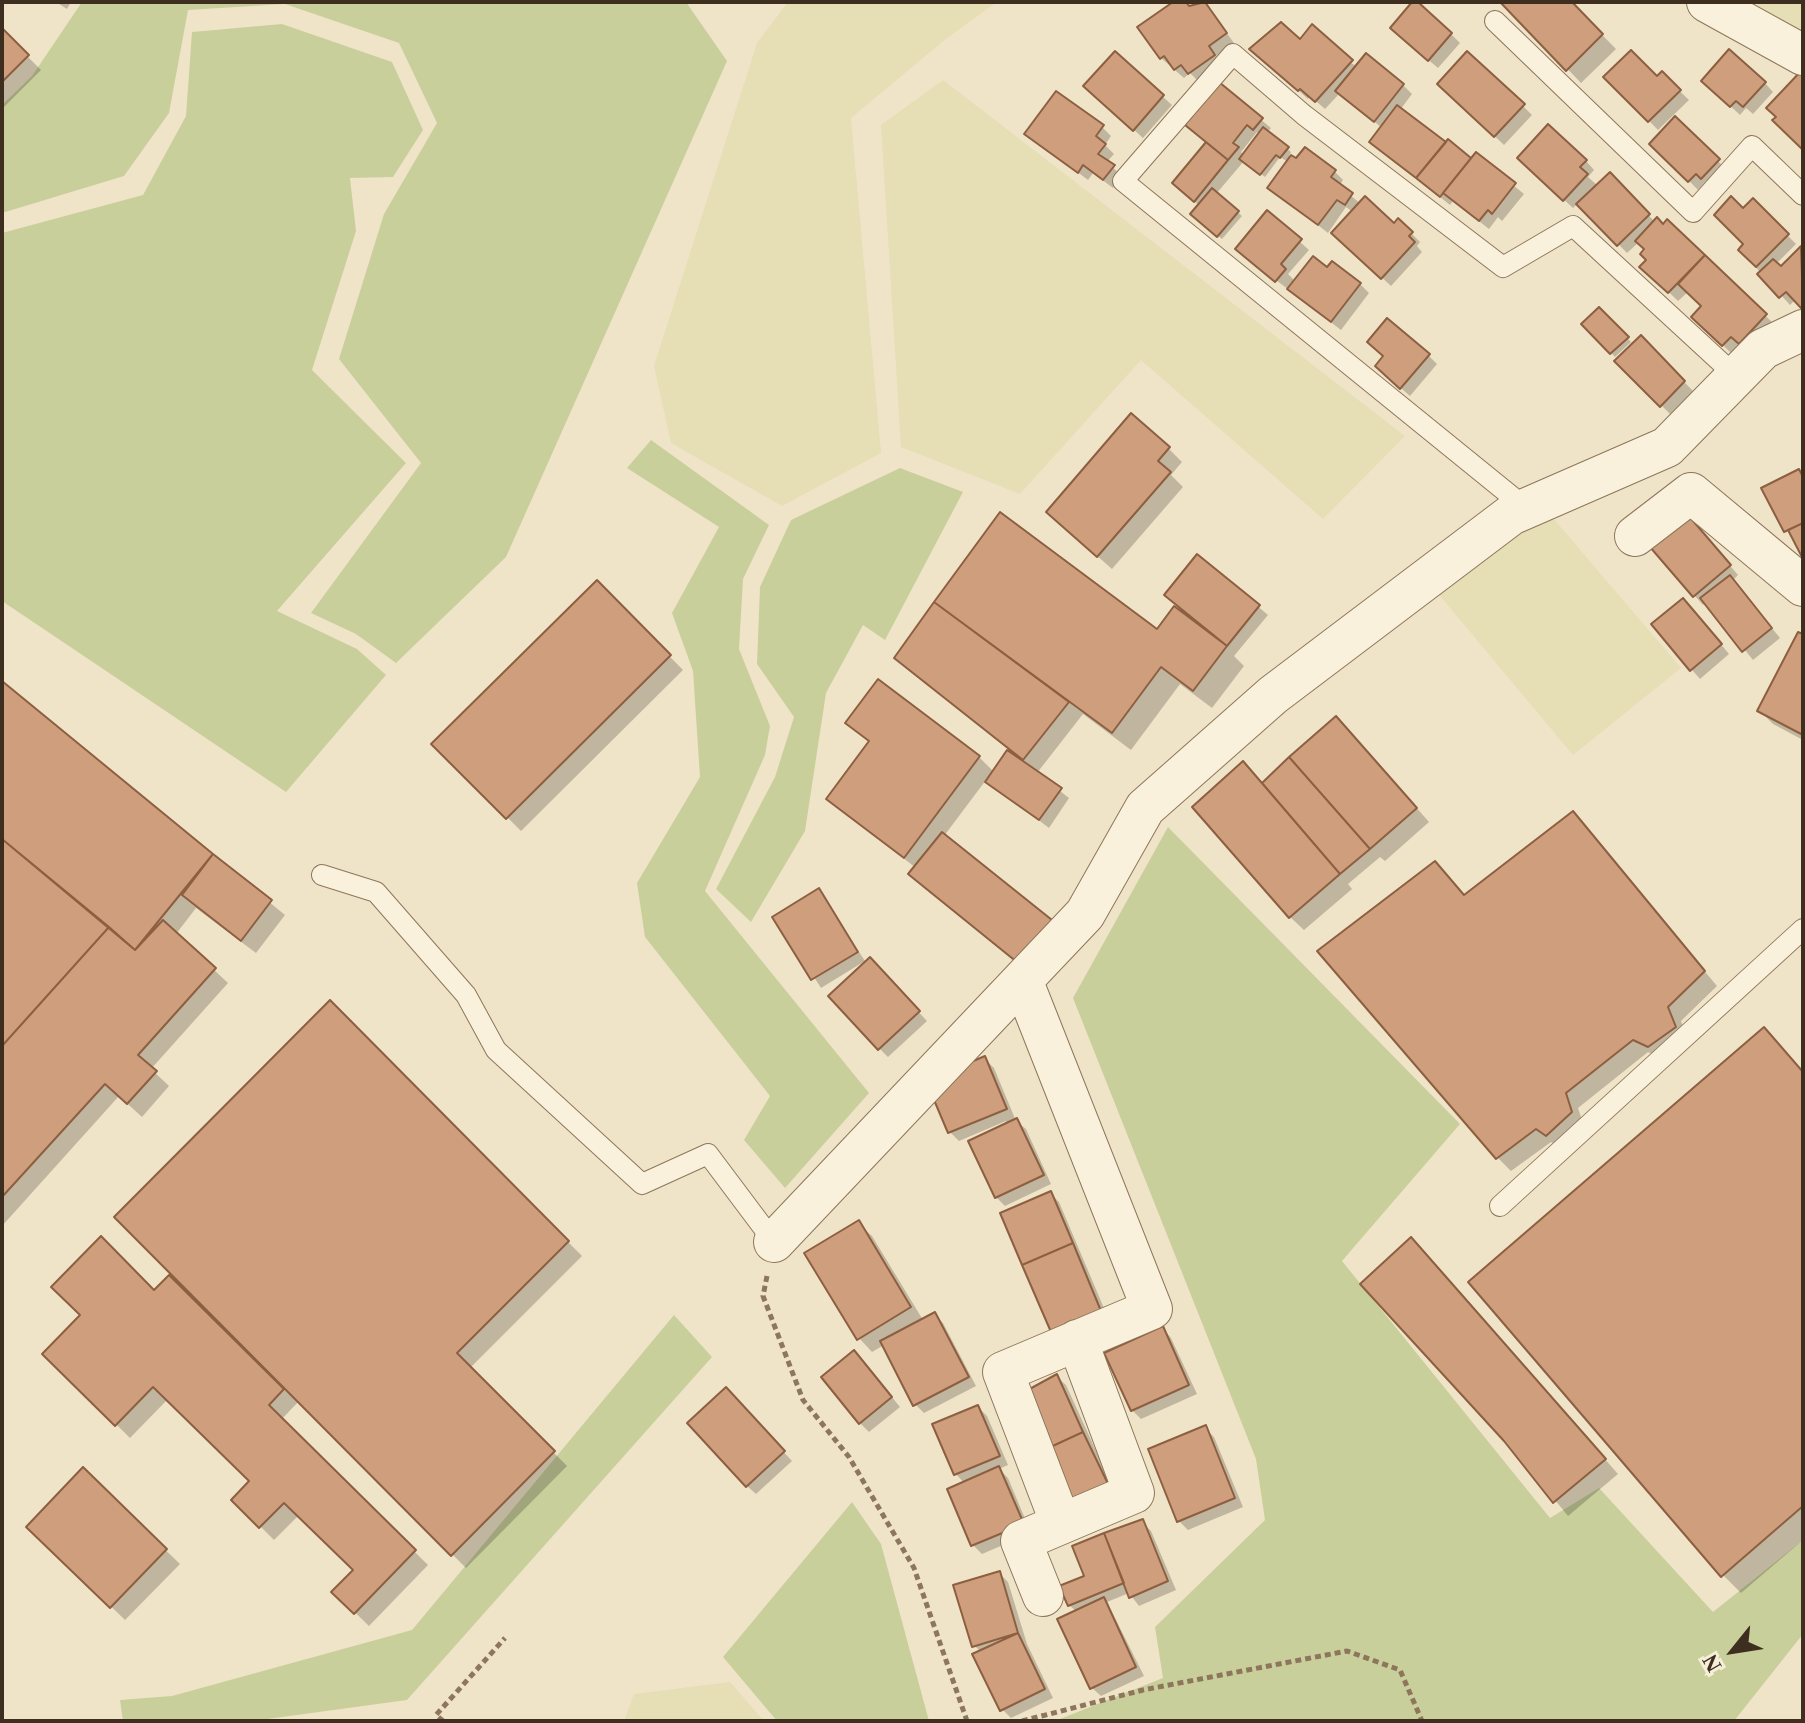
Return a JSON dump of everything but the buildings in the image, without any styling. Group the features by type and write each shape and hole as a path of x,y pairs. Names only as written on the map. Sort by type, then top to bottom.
{"street":[{"path":"1707,2 1803,55"},
{"path":"774,1242 1085,914 1145,808 1273,695 1511,515 1667,447 1738,378 1763,349 1803,330"},
{"path":"1635,536 1691,493 1803,586"},
{"path":"1023,982 1152,1309 1003,1372 1061,1524"},
{"path":"1043,1596 1021,1541 1134,1493 1077,1340"}],"lane":[{"path":"1495,21 1693,212 1752,146 1803,195"},
{"path":"1526,508 1123,181 1233,54 1304,115 1503,267 1573,226 1738,378"},
{"path":"322,875 376,892 466,995 496,1050 642,1184 708,1154 774,1242"},
{"path":"1500,1206 1803,929"}],"path":[{"path":"774,1242 763,1296 803,1400 849,1457 914,1568 967,1721"},
{"path":"443,1721 436,1715 505,1638"},
{"path":"1022,1721 1143,1690 1347,1651 1400,1670 1422,1721"}],"shaded area":[{"path":"788,2 997,2 947,38 851,118 881,453 782,506 671,443 654,366 757,43"},
{"path":"1734,2 1803,2 1803,37"},
{"path":"943,80 1405,436 1323,519 1141,360 1020,494 901,447 881,125"},
{"path":"1547,511 1681,668 1573,755 1436,591"},
{"path":"730,1682 764,1721 624,1721 634,1694"}],"green space":[{"path":"82,2 686,2 727,61 506,557 396,663 356,634 311,613 421,463 339,359 384,214 437,123 399,43 285,4 188,10 169,113 124,176 2,213 2,105 32,76"},
{"path":"282,24 392,62 423,130 393,177 350,178 356,231 312,370 406,463 277,611 357,649 386,675 286,792 2,601 2,233 143,195 186,116 192,32"},
{"path":"651,440 769,525 743,579 739,649 770,726 765,755 705,891 869,1093 785,1188 744,1140 770,1096 645,937 637,883 700,777 693,671 672,613 719,527 627,468"},
{"path":"900,468 963,492 885,640 863,625 826,693 805,831 751,922 716,889 775,777 794,717 757,664 760,587 791,520"},
{"path":"1168,827 1460,1124 1342,1261 1550,1518 1599,1488 1713,1612 1803,1540 1803,1634 1734,1721 1055,1721 1163,1678 1155,1627 1265,1520 1256,1459 1073,998"},
{"path":"674,1315 712,1357 407,1700 253,1721 123,1721 120,1700 172,1696 412,1630"},
{"path":"852,1502 881,1544 929,1721 777,1721 723,1657"}]}
